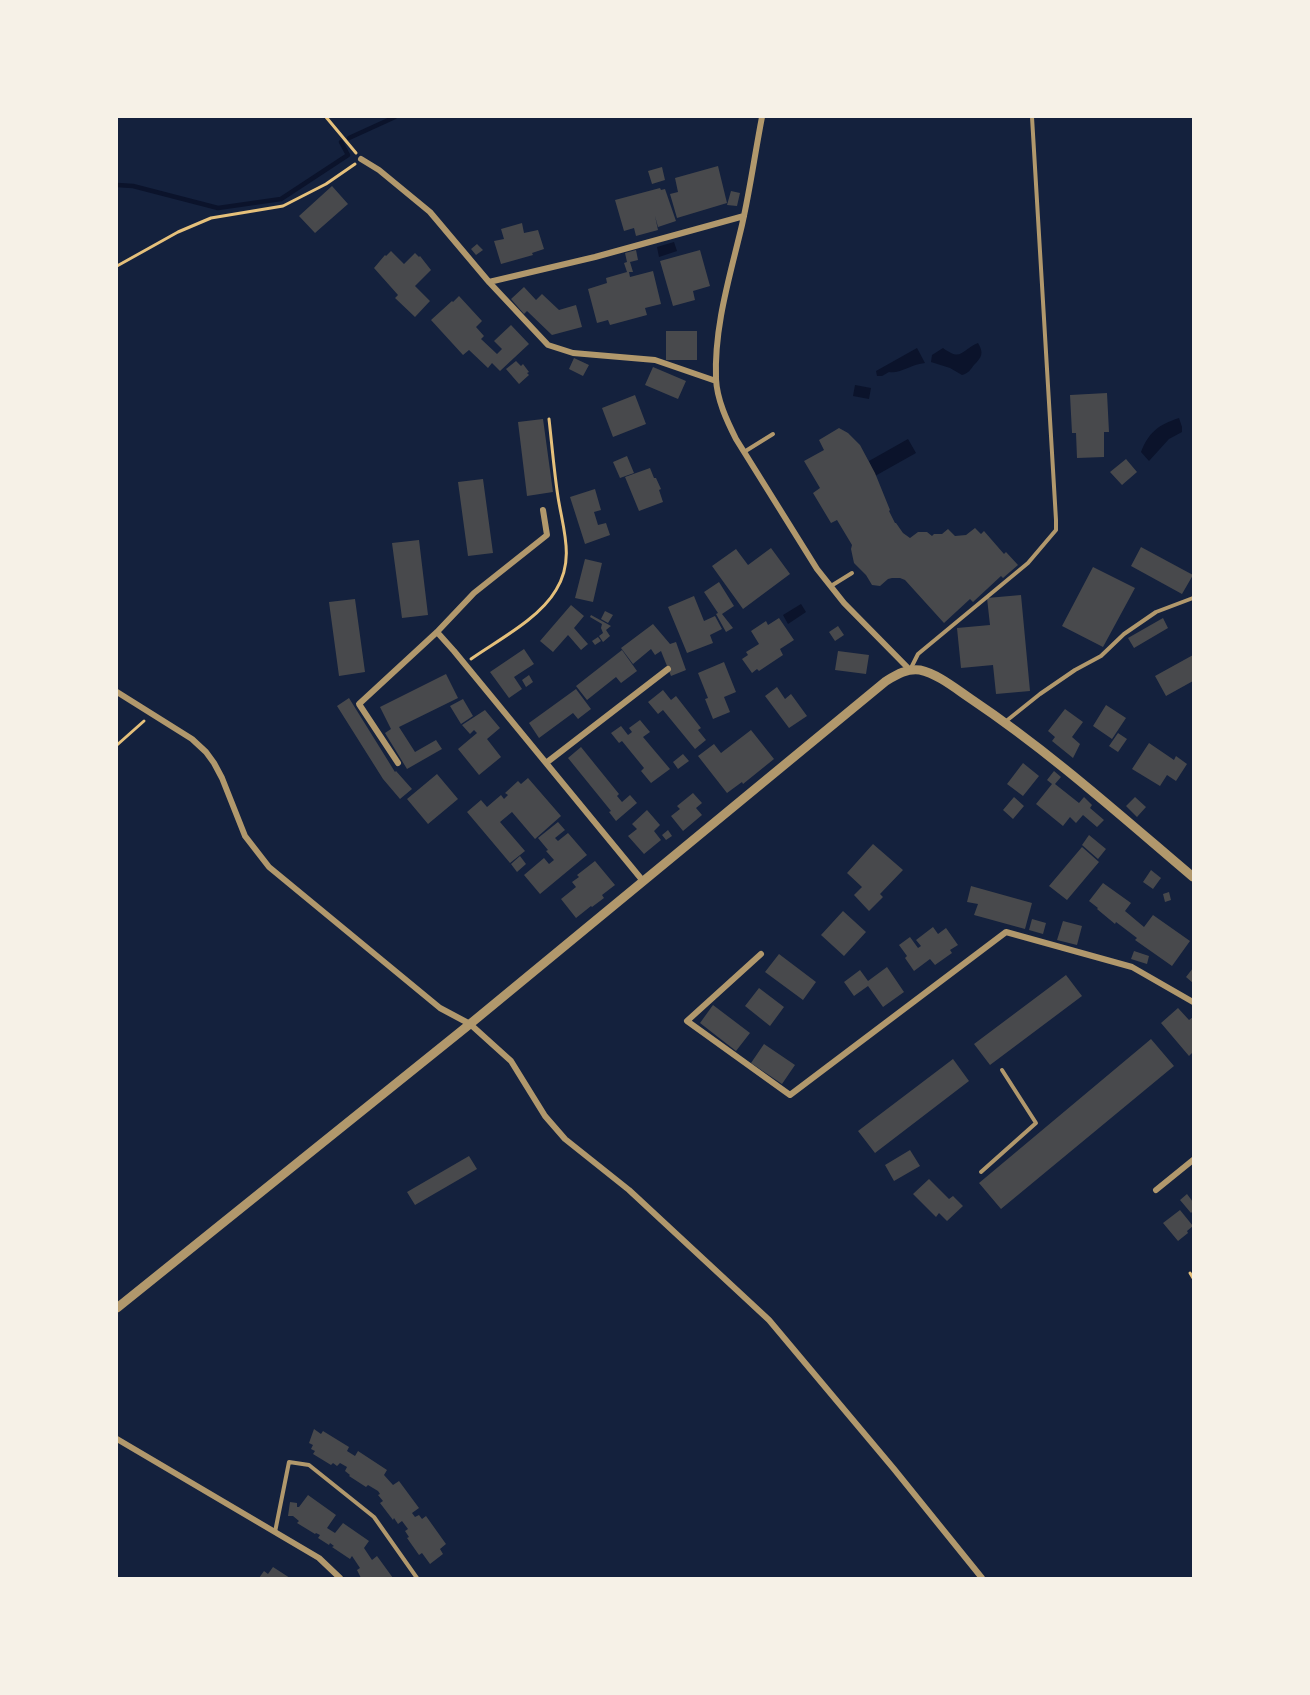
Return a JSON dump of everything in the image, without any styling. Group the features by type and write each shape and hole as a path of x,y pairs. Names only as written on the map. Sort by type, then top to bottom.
{"street":[{"path":"762,117 744,216 718,330 716,381 727,421 817,569 844,603 909,670"},
{"path":"361,159 430,212 489,282 548,345 573,353 655,360 716,381"},
{"path":"489,282 595,257 744,216"},
{"path":"398,763 359,704 437,632 474,593 547,535 543,510"},
{"path":"437,632 643,881"},
{"path":"546,763 668,669"},
{"path":"117,1308 470,1024 886,681 899,673 921,670 933,675 1005,722 1193,877"},
{"path":"117,692 192,739 206,752 222,778 245,836 269,867 440,1008 470,1024 510,1061 545,1116 565,1139 629,1190 769,1320 894,1469 981,1578"},
{"path":"761,954 687,1021 790,1095 1006,932 1132,967 1193,1002"},
{"path":"1156,1190 1193,1160"},
{"path":"117,1439 319,1558 340,1578"}],"lane":[{"path":"909,670 918,654 1028,563 1056,530 1032,117"},
{"path":"744,452 773,434"},
{"path":"830,586 852,573"},
{"path":"1005,722 1040,694 1075,670 1101,656 1125,634 1156,612 1193,598"},
{"path":"981,1172 1036,1123 1002,1070"},
{"path":"275,1532 289,1462 309,1465 374,1517 417,1578"}],"path":[{"path":"117,266 178,232 211,218 283,206 326,184 361,159 326,117"},
{"path":"117,745 152,714"},
{"path":"1190,1273 1193,1278"}],"water":[{"path":"674,242 677,251 659,257 657,247"},
{"path":"978,343 981,350 980,357 969,371 962,375 950,368 931,362 932,355 943,348 958,354"},
{"path":"917,348 925,363 877,376 876,371"},
{"path":"855,385 871,388 869,399 853,396"},
{"path":"1179,418 1182,432 1169,439 1149,461 1141,452 1147,439 1165,423"},
{"path":"908,439 916,453 875,476 869,461"},
{"path":"801,604 806,612 788,624 783,615"}],"building":[{"path":"718,166 727,203 677,218 670,194 678,192 675,178"},
{"path":"662,167 665,180 652,184 648,171"},
{"path":"332,186 348,204 315,233 299,216"},
{"path":"660,188 665,189 676,221 658,227 655,216 658,230 636,236 634,228 624,231 615,200"},
{"path":"731,191 740,193 737,206 727,205"},
{"path":"522,223 524,233 538,230 544,249 532,253 533,255 501,264 494,241 504,239 501,229"},
{"path":"477,244 483,250 476,255 471,249"},
{"path":"636,250 638,260 630,262 633,272 629,272 630,277 653,271 661,304 645,308 647,315 610,325 608,320 597,323 588,289 607,283 606,278 627,272 624,263 627,262 625,253"},
{"path":"700,250 710,286 693,291 695,300 673,306 660,261"},
{"path":"391,251 404,264 415,253 431,270 415,286 430,301 415,317 395,298 398,295 374,268"},
{"path":"524,287 536,300 542,294 559,310 576,305 582,327 552,335 527,311 524,314 511,299"},
{"path":"459,296 482,321 476,327 484,336 481,339 497,354 502,349 494,341 511,325 529,344 500,371 492,363 488,368 469,350 463,355 431,320"},
{"path":"666,331 697,331 697,360 666,360"},
{"path":"574,358 589,365 583,376 569,369"},
{"path":"516,361 521,366 523,364 529,372 527,373 529,375 519,384 506,369"},
{"path":"653,367 686,381 678,399 645,385"},
{"path":"1107,393 1109,432 1104,432 1104,457 1077,458 1076,433 1072,433 1070,395"},
{"path":"635,395 646,424 613,437 602,408"},
{"path":"543,419 553,492 527,496 518,422"},
{"path":"839,428 860,445 875,473 889,511 903,533 910,538 918,532 927,532 932,536 942,534 948,529 955,536 966,535 975,528 981,534 984,531 1004,554 1006,552 1018,565 1003,578 1001,576 973,602 970,599 944,623 905,580 892,578 880,586 872,585 854,563 852,545 837,520 831,523 813,493 820,488 804,461 824,450 819,440"},
{"path":"627,456 634,473 620,478 613,462"},
{"path":"1126,459 1137,472 1122,485 1110,472"},
{"path":"650,468 661,489 659,490 663,502 639,511 625,477"},
{"path":"483,479 493,553 468,556 458,482"},
{"path":"595,489 601,510 594,512 598,525 606,523 610,535 585,544 570,497"},
{"path":"419,540 428,615 402,618 392,543"},
{"path":"1141,547 1193,575 1182,594 1131,566"},
{"path":"771,548 790,574 743,609 712,566 736,549 748,565"},
{"path":"585,559 602,563 593,602 575,598"},
{"path":"1093,567 1135,588 1103,647 1062,626"},
{"path":"719,582 734,606 722,614 733,628 726,632 716,614 718,613 704,592"},
{"path":"1021,595 1030,691 996,694 993,665 961,668 957,628 990,625 987,598"},
{"path":"694,596 704,621 715,616 722,629 710,635 713,643 687,653 668,607"},
{"path":"355,599 365,672 339,676 329,602"},
{"path":"571,605 584,616 574,628 588,644 581,650 568,635 553,652 540,641"},
{"path":"605,611 613,615 608,623 601,619"},
{"path":"591,615 611,626 606,630 610,636 603,642 599,636 603,633 602,624 590,617"},
{"path":"779,618 794,640 780,649 783,655 752,673 742,659 748,655 746,652 759,644 751,631 766,621 768,625"},
{"path":"1163,618 1168,628 1134,648 1128,638"},
{"path":"653,624 670,644 676,642 686,670 671,676 661,651 655,655 651,649 633,664 621,648"},
{"path":"838,626 844,635 835,641 829,632"},
{"path":"598,637 601,641 595,645 592,641"},
{"path":"524,649 534,664 514,677 522,689 509,698 490,672"},
{"path":"622,650 637,671 621,683 616,677 587,700 576,686"},
{"path":"838,651 869,655 866,674 835,670"},
{"path":"1193,655 1193,681 1166,696 1155,676"},
{"path":"724,662 736,692 724,697 730,712 713,719 698,673"},
{"path":"446,674 458,698 399,727 415,752 436,740 442,749 407,769 385,733 391,729 380,707"},
{"path":"529,675 533,682 526,687 522,680"},
{"path":"777,687 785,699 791,694 807,716 789,728 765,696"},
{"path":"576,689 591,709 578,719 573,713 539,738 529,723"},
{"path":"663,690 671,700 676,696 701,728 698,730 706,740 695,749 663,710 658,714 648,702"},
{"path":"349,698 395,772 412,789 400,799 383,779 337,706"},
{"path":"463,699 473,716 461,724 450,706"},
{"path":"1106,705 1126,718 1112,739 1093,726"},
{"path":"1065,709 1083,722 1072,737 1080,744 1073,758 1052,741 1055,737 1048,731"},
{"path":"485,710 500,728 487,739 501,757 479,775 458,749 477,733 474,730 470,734 462,725"},
{"path":"640,720 650,732 643,737 670,769 651,783 641,771 644,768 622,741 619,743 611,733 621,726 628,735 632,732 629,728"},
{"path":"751,730 774,759 743,784 742,782 727,793 698,756 714,744 721,753"},
{"path":"1118,733 1127,739 1118,752 1109,746"},
{"path":"1149,743 1174,760 1176,756 1187,764 1176,781 1167,775 1160,786 1132,769"},
{"path":"581,747 619,794 617,796 622,802 630,795 637,803 616,821 609,812 611,811 568,758"},
{"path":"683,754 689,761 678,769 673,762"},
{"path":"1023,763 1039,776 1023,796 1007,784"},
{"path":"1054,771 1061,777 1055,784 1079,803 1084,797 1092,805 1090,808 1104,820 1097,827 1083,815 1076,823 1070,817 1063,826 1036,804 1052,784 1047,780"},
{"path":"437,774 458,799 428,824 407,799"},
{"path":"528,778 561,816 535,839 512,812 500,822 525,851 510,863 467,812 481,800 487,807 501,795 504,799 508,795 505,793 518,781 521,784"},
{"path":"693,793 702,803 696,808 702,815 683,831 671,816 680,809 677,806"},
{"path":"1014,797 1024,806 1013,819 1003,810"},
{"path":"1135,797 1146,807 1137,817 1126,806"},
{"path":"647,810 660,825 654,831 661,840 644,854 628,836 637,829 632,824"},
{"path":"558,822 565,830 555,838 558,841 568,833 587,855 540,894 524,875 544,858 549,864 554,860 538,838"},
{"path":"668,830 672,836 666,840 662,835"},
{"path":"1089,835 1106,849 1098,859 1082,845"},
{"path":"873,844 903,870 880,894 883,897 869,911 854,895 862,887 847,873"},
{"path":"1082,847 1099,862 1067,900 1049,886"},
{"path":"520,856 526,864 517,872 511,864"},
{"path":"595,861 615,885 602,895 604,898 576,918 561,899 576,887 572,882 579,877 577,875"},
{"path":"1151,870 1161,878 1153,889 1143,882"},
{"path":"1103,883 1131,903 1125,911 1144,927 1153,915 1190,941 1172,966 1135,940 1137,938 1116,922 1115,924 1089,901"},
{"path":"971,886 1032,903 1025,929 974,915 978,904 967,902"},
{"path":"1169,892 1171,900 1165,902 1163,894"},
{"path":"843,911 866,932 844,956 821,935"},
{"path":"1032,919 1046,923 1043,934 1029,930"},
{"path":"1063,921 1082,926 1077,945 1057,940"},
{"path":"933,927 938,934 946,928 958,945 950,950 952,953 935,965 930,959 914,971 899,945 910,937 918,948 921,946 916,940"},
{"path":"1134,951 1149,956 1147,964 1131,959"},
{"path":"779,954 816,982 803,1000 765,972"},
{"path":"887,967 904,992 883,1007 868,986 854,996 844,982 860,970 868,981"},
{"path":"1193,968 1193,983 1186,977"},
{"path":"1066,975 1082,996 990,1065 974,1044"},
{"path":"759,988 784,1007 770,1026 745,1006"},
{"path":"713,1005 750,1033 736,1051 700,1023"},
{"path":"1178,1008 1189,1020 1193,1017 1193,1052 1189,1056 1161,1023"},
{"path":"1151,1039 1174,1066 1001,1209 979,1183"},
{"path":"764,1044 795,1065 782,1084 751,1063"},
{"path":"953,1059 969,1081 875,1153 858,1131"},
{"path":"910,1150 920,1166 894,1181 885,1165"},
{"path":"469,1156 477,1169 415,1205 407,1192"},
{"path":"929,1179 949,1199 953,1196 963,1206 947,1221 939,1213 936,1217 913,1194"},
{"path":"1187,1194 1193,1202 1191,1213 1180,1200"},
{"path":"1180,1210 1193,1226 1178,1241 1163,1223"},
{"path":"314,1429 321,1434 323,1431 349,1447 347,1451 355,1456 358,1451 387,1470 384,1475 393,1485 399,1481 419,1508 412,1513 415,1517 419,1515 422,1519 426,1516 446,1544 440,1549 443,1554 430,1564 422,1553 419,1555 407,1538 409,1537 405,1531 408,1529 402,1521 398,1524 394,1518 393,1520 380,1503 383,1501 378,1491 368,1485 366,1487 349,1476 345,1471 347,1467 340,1463 337,1466 333,1463 331,1465 313,1454 315,1451 311,1449 313,1445 309,1443"},
{"path":"308,1495 336,1515 327,1528 335,1533 343,1523 369,1541 364,1548 372,1560 377,1556 393,1578 361,1578 357,1570 360,1568 352,1556 350,1559 332,1547 334,1546 330,1543 329,1545 318,1538 320,1535 297,1523 299,1521 293,1516 288,1516 290,1502 297,1503 299,1507"},
{"path":"273,1567 290,1578 259,1578 264,1571 268,1574"}],"waterway":[{"path":"349,138 395,117"},
{"path":"117,185 133,186 218,208 281,199 348,155 341,142"}]}
